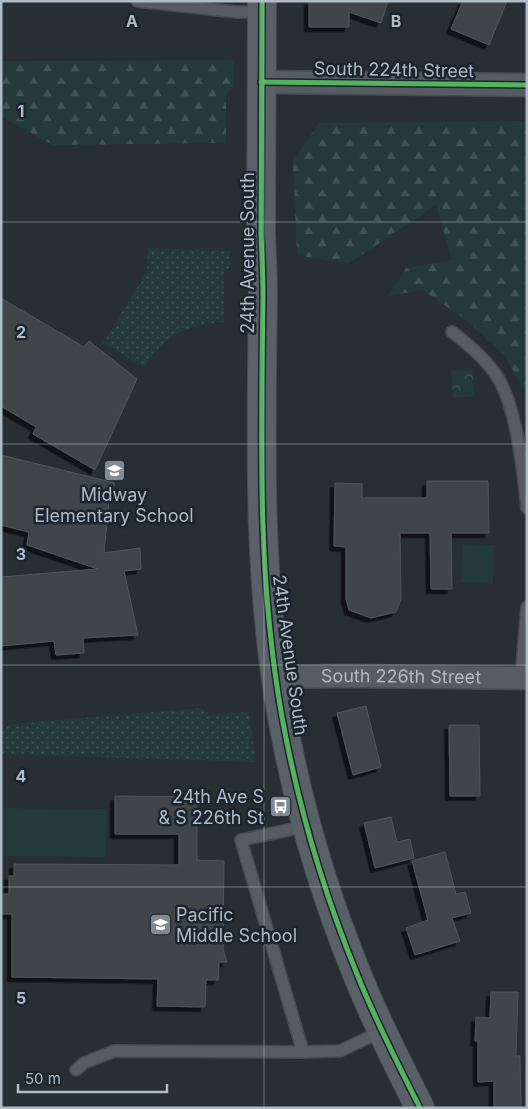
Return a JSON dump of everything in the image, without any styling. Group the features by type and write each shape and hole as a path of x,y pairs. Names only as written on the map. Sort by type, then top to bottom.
{"street":[{"name":"24th Avenue South","path":"262,7 262,514 266,591 275,677 306,826 338,926 382,1031 420,1108"},
{"name":"South 224th Street","path":"261,82 527,85"},
{"name":"South 226th Street","path":"275,677 524,678"}],"lane":[{"path":"136,1 236,12 262,7"},
{"path":"452,332 475,350 498,378 509,405 517,437 527,508"},
{"path":"524,678 527,607"},
{"path":"303,1052 241,840 306,826"},
{"path":"76,1070 84,1063 114,1051 340,1051 382,1031"}],"green space":[{"path":"234,60 234,87 226,94 226,143 53,145 1,117 1,61"},
{"path":"527,121 526,393 504,355 465,319 422,290 388,296 406,268 452,260 436,205 348,264 297,255 293,161 319,123"},
{"path":"148,248 230,251 230,268 224,274 224,322 187,329 169,339 144,367 103,343 147,271"},
{"path":"472,369 475,396 453,398 451,371"},
{"path":"462,544 494,545 493,584 461,583"},
{"path":"201,708 209,715 249,712 256,762 1,754 1,725"},
{"path":"2,808 107,809 106,857 1,856"}],"building":[{"path":"309,1 388,1 381,23 349,12 349,27 309,27"},
{"path":"463,1 507,1 489,45 451,29"},
{"path":"1,298 84,347 89,341 137,379 95,470 33,434 36,427 1,406"},
{"path":"1,455 115,483 109,500 104,553 140,548 141,569 124,571 138,635 83,638 84,653 56,655 54,641 1,646 1,577 98,569 27,545 29,532 1,525"},
{"path":"427,481 488,481 489,533 451,533 452,589 431,589 430,533 400,533 401,599 396,612 371,618 349,610 346,599 346,547 334,546 335,483 362,484 362,498 427,498"},
{"path":"366,706 381,767 353,775 337,713"},
{"path":"449,725 479,725 480,796 450,796"},
{"path":"115,796 197,797 197,860 224,861 223,949 227,962 219,962 218,980 206,980 205,1007 157,1006 158,979 12,977 12,914 1,914 1,894 9,894 9,876 14,876 14,864 179,865 179,834 115,834"},
{"path":"391,817 397,842 410,839 414,858 375,868 364,823"},
{"path":"445,852 456,894 465,892 471,913 452,918 460,941 415,955 406,928 428,920 412,861"},
{"path":"491,992 518,992 516,1056 520,1056 521,1108 494,1108 494,1081 478,1082 478,1041 475,1041 476,1017 490,1018"}],"cycle path":[{"path":"262,1 262,508 268,613 274,665 288,750 304,815 333,911 364,991 420,1108"},
{"path":"261,82 527,85"}],"place":[{"name":"Midway Elementary School","path":"114,470"},
{"name":"24th Ave S & S 226th St","path":"280,807"},
{"name":"Pacific Middle School","path":"160,925"}]}
